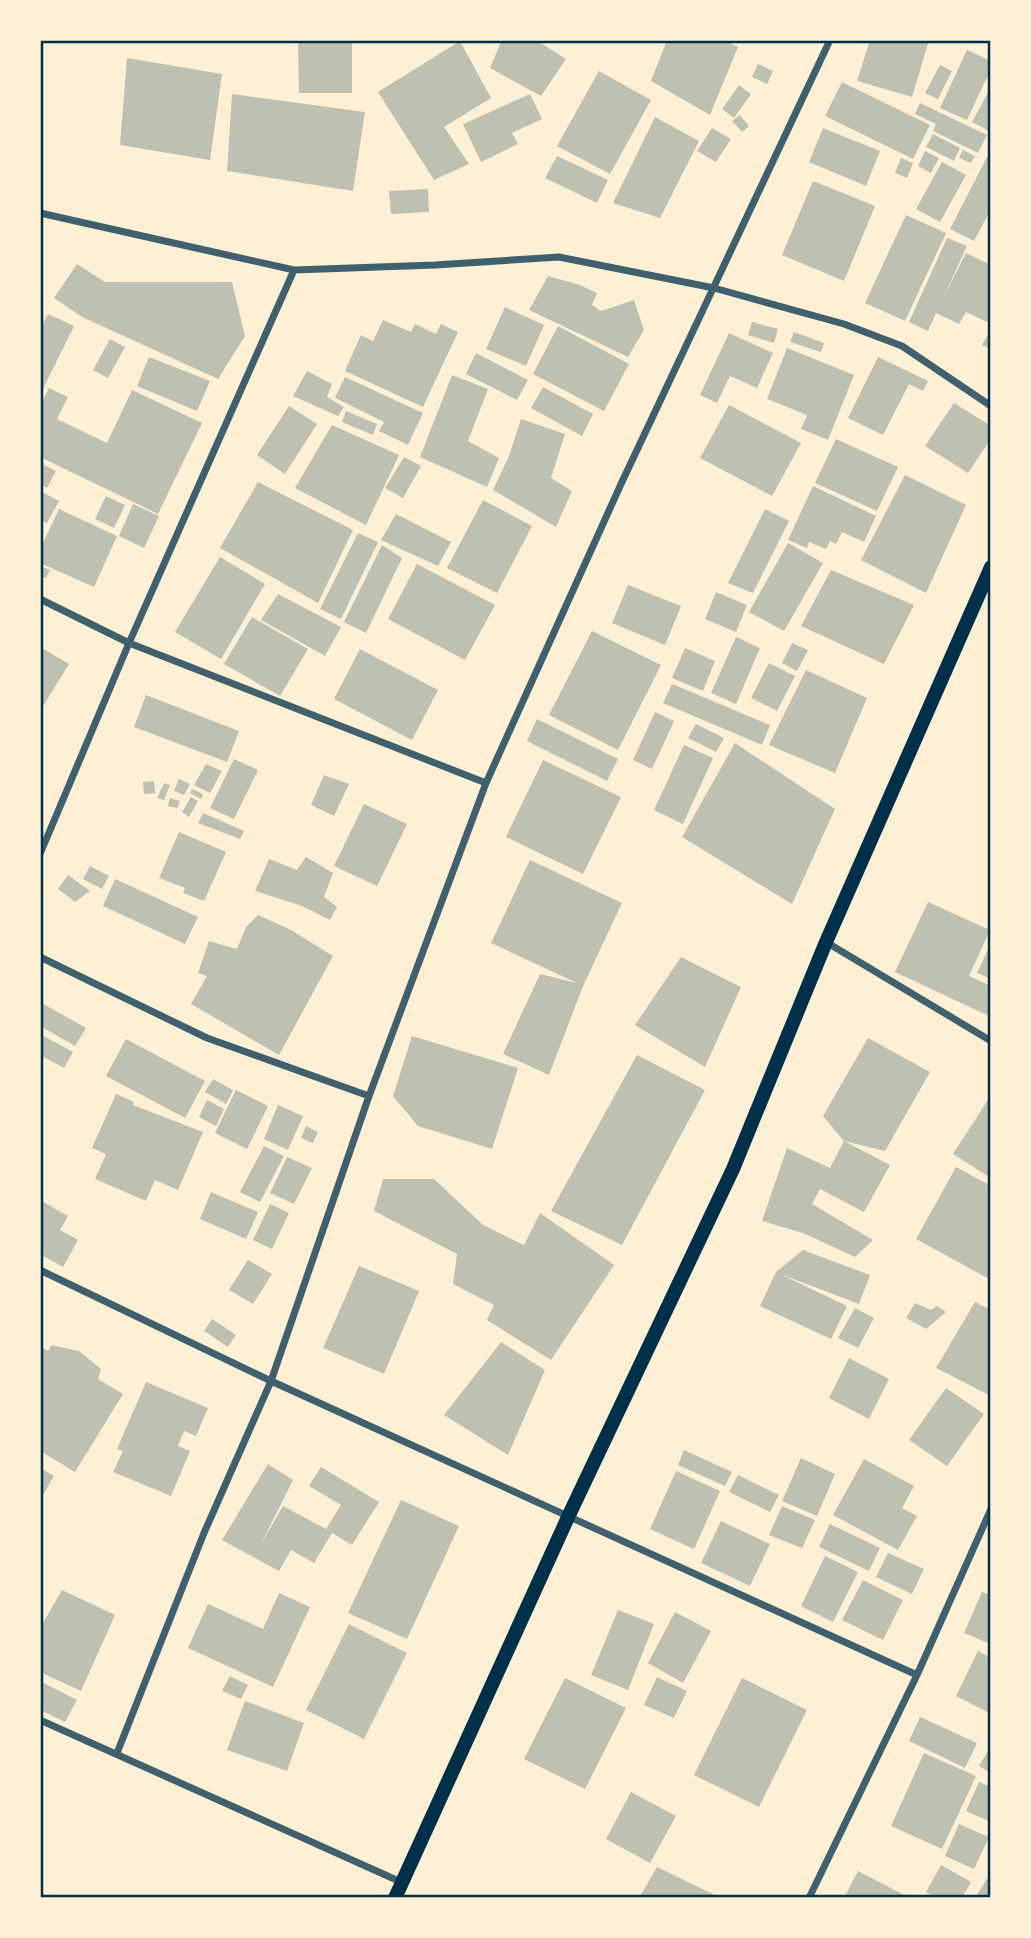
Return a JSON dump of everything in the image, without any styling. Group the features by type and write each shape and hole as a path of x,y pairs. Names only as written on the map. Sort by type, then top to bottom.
{"main road":[{"path":"395,1898 569,1514 733,1169 826,942 991,567"}],"street":[{"path":"117,1753 204,1533 271,1381 369,1096 486,783 621,484 830,40"},
{"path":"40,214 294,270 559,257 714,288 844,324 902,346 991,406"},
{"path":"40,854 129,643 294,270"},
{"path":"40,599 129,643 486,783"},
{"path":"826,942 991,1041"},
{"path":"40,957 207,1038 369,1096"},
{"path":"40,1270 271,1381 569,1514 917,1675"},
{"path":"809,1898 917,1675 991,1508"},
{"path":"40,1720 401,1882"}],"building":[{"path":"298,40 352,40 352,93 299,93"},
{"path":"502,40 536,40 566,59 541,96 490,68"},
{"path":"667,40 723,40 738,47 710,115 651,81"},
{"path":"870,40 929,40 912,97 857,81"},
{"path":"460,41 491,98 444,127 469,164 434,180 378,92"},
{"path":"967,50 991,61 991,69 967,120 940,108"},
{"path":"127,58 222,74 210,160 120,145"},
{"path":"758,64 773,71 767,84 752,77"},
{"path":"940,65 952,71 938,99 925,93"},
{"path":"599,71 651,100 610,174 557,146"},
{"path":"842,82 930,125 913,159 825,116"},
{"path":"739,85 751,94 734,118 722,109"},
{"path":"991,87 991,132 972,122"},
{"path":"232,94 365,112 353,191 227,171"},
{"path":"530,94 542,119 512,133 518,144 481,162 463,124"},
{"path":"920,103 987,135 978,153 933,131 936,124 915,114"},
{"path":"740,115 749,126 742,132 732,121"},
{"path":"655,117 699,141 660,218 613,203"},
{"path":"712,128 731,139 716,162 697,151"},
{"path":"823,128 880,151 866,186 809,162"},
{"path":"933,134 960,148 954,161 926,147"},
{"path":"963,150 975,156 971,163 959,158"},
{"path":"925,151 939,158 931,173 918,166"},
{"path":"557,156 608,180 597,203 545,178"},
{"path":"987,157 991,158 991,209 974,241 950,229"},
{"path":"901,158 913,163 907,178 895,173"},
{"path":"942,162 966,175 940,222 916,209"},
{"path":"813,181 875,206 844,281 782,255"},
{"path":"428,189 429,212 391,214 389,191"},
{"path":"906,215 946,233 905,321 865,303"},
{"path":"947,238 967,246 944,296 966,253 991,265 991,314 987,322 966,312 959,324 936,313 928,331 909,322"},
{"path":"77,264 105,282 232,282 245,336 218,379 82,317 54,298"},
{"path":"548,276 597,293 592,305 601,311 634,300 644,330 628,357 529,310"},
{"path":"505,307 544,325 526,366 486,349"},
{"path":"48,314 74,326 40,395 40,329"},
{"path":"383,320 411,332 415,324 436,334 441,324 458,332 423,407 345,371 361,335 373,341"},
{"path":"752,322 778,329 774,343 748,335"},
{"path":"558,326 629,364 604,411 533,374"},
{"path":"991,329 991,349 982,345"},
{"path":"794,332 824,343 821,352 790,342"},
{"path":"729,333 773,353 757,388 730,376 717,403 700,395"},
{"path":"110,339 125,347 108,378 93,370"},
{"path":"787,348 854,375 828,440 801,429 807,415 767,399"},
{"path":"476,353 528,380 517,400 466,374"},
{"path":"149,357 210,381 197,411 137,386"},
{"path":"878,357 928,381 923,391 909,384 883,435 848,418"},
{"path":"307,371 332,384 327,397 344,407 338,416 293,396"},
{"path":"452,375 488,389 468,441 499,458 487,487 420,457"},
{"path":"345,377 423,413 408,445 379,431 384,422 335,398"},
{"path":"543,387 593,414 582,436 531,408"},
{"path":"49,388 68,397 57,419 107,443 132,390 202,423 158,514 40,457 40,406"},
{"path":"954,403 991,426 991,439 968,473 925,446"},
{"path":"729,405 801,443 772,496 700,458"},
{"path":"289,406 317,424 285,474 257,455"},
{"path":"346,411 377,424 373,435 342,422"},
{"path":"521,419 565,434 551,478 572,491 556,527 493,490 509,456"},
{"path":"332,425 399,455 366,525 295,488"},
{"path":"836,439 898,467 877,511 815,483"},
{"path":"404,457 421,466 403,498 385,488"},
{"path":"40,463 56,471 47,488 40,484"},
{"path":"905,475 966,505 926,593 861,560"},
{"path":"258,482 353,530 318,603 220,548"},
{"path":"813,486 876,516 864,542 842,532 836,544 830,541 826,549 809,542 807,548 788,540"},
{"path":"40,491 59,501 47,523 40,520"},
{"path":"106,496 125,505 114,528 95,519"},
{"path":"483,500 532,526 497,593 447,568"},
{"path":"133,504 159,516 144,548 119,536"},
{"path":"59,509 117,536 94,587 40,563 40,549"},
{"path":"765,509 789,521 753,593 728,583"},
{"path":"396,514 451,542 438,566 381,540"},
{"path":"358,533 378,542 341,619 320,609"},
{"path":"788,543 823,563 784,631 749,612"},
{"path":"382,545 402,558 366,633 344,622"},
{"path":"220,557 265,584 221,659 175,632"},
{"path":"417,564 495,605 465,660 388,619"},
{"path":"40,566 50,570 46,578 40,576"},
{"path":"831,570 914,605 884,664 801,626"},
{"path":"628,585 681,606 665,645 612,623"},
{"path":"716,592 747,605 736,632 705,619"},
{"path":"278,594 341,627 325,656 261,620"},
{"path":"252,617 308,649 280,696 224,664"},
{"path":"592,631 661,665 618,750 549,715"},
{"path":"736,637 760,648 736,704 711,693"},
{"path":"792,643 808,650 797,671 782,663"},
{"path":"40,647 69,664 40,711"},
{"path":"685,648 715,661 703,691 672,678"},
{"path":"360,649 438,690 412,740 334,699"},
{"path":"769,663 795,676 777,711 751,698"},
{"path":"806,670 867,698 835,773 769,745"},
{"path":"672,684 770,725 762,745 663,703"},
{"path":"146,695 239,731 227,762 134,727"},
{"path":"655,712 674,721 652,769 633,760"},
{"path":"537,719 618,759 607,781 527,741"},
{"path":"696,724 724,738 716,752 688,738"},
{"path":"735,743 835,809 792,904 682,837"},
{"path":"684,745 713,758 683,824 654,810"},
{"path":"234,759 258,770 234,819 210,808"},
{"path":"543,760 621,797 583,874 506,837"},
{"path":"206,764 222,771 210,793 194,785"},
{"path":"324,775 349,784 334,816 311,805"},
{"path":"179,779 190,784 184,795 174,791"},
{"path":"154,781 155,793 144,794 143,782"},
{"path":"164,783 170,785 164,800 157,798"},
{"path":"192,789 203,794 201,799 190,793"},
{"path":"191,797 198,801 189,817 182,812"},
{"path":"170,798 180,801 178,808 168,806"},
{"path":"364,804 407,824 377,886 334,866"},
{"path":"203,813 244,831 240,839 198,823"},
{"path":"179,832 226,852 204,901 183,893 185,888 159,878"},
{"path":"306,857 333,873 324,897 337,907 330,920 302,906 255,891 269,859 297,870"},
{"path":"530,860 622,903 583,986 549,1075 503,1054 540,974 577,983 491,943"},
{"path":"90,866 109,876 102,889 83,879"},
{"path":"68,875 90,891 75,902 58,889"},
{"path":"115,879 198,917 185,944 103,906"},
{"path":"928,902 990,930 969,976 991,986 991,1017 895,972"},
{"path":"258,915 291,930 333,956 279,1055 191,1004 207,976 198,973 209,941 237,949 246,927"},
{"path":"991,943 991,979 977,973"},
{"path":"681,957 741,987 705,1067 635,1025"},
{"path":"40,1002 86,1028 75,1046 40,1026"},
{"path":"40,1034 73,1052 64,1068 40,1055"},
{"path":"412,1036 518,1068 492,1149 418,1126 393,1096"},
{"path":"868,1038 930,1072 885,1151 844,1141 823,1116"},
{"path":"126,1039 205,1081 185,1118 106,1076"},
{"path":"637,1055 705,1090 622,1245 551,1211"},
{"path":"213,1079 233,1090 226,1104 205,1092"},
{"path":"236,1090 268,1106 247,1149 215,1133"},
{"path":"116,1094 134,1102 133,1105 203,1132 178,1190 155,1180 146,1201 95,1179 106,1154 92,1148"},
{"path":"991,1095 991,1174 989,1177 953,1154"},
{"path":"207,1100 224,1109 216,1126 199,1117"},
{"path":"278,1105 303,1116 288,1150 264,1139"},
{"path":"306,1126 318,1132 313,1143 301,1138"},
{"path":"844,1141 890,1165 864,1212 820,1189 812,1204 873,1240 855,1257 803,1233 762,1221 787,1148 830,1168"},
{"path":"264,1146 284,1156 260,1202 240,1192"},
{"path":"287,1157 312,1168 294,1204 270,1193"},
{"path":"956,1167 991,1186 991,1280 916,1239"},
{"path":"383,1179 434,1179 483,1225 524,1245 540,1213 614,1265 551,1360 487,1320 494,1305 453,1284 457,1254 374,1211"},
{"path":"211,1192 258,1212 246,1239 200,1219"},
{"path":"40,1200 68,1216 60,1230 78,1240 63,1267 40,1254"},
{"path":"270,1204 289,1213 272,1249 253,1240"},
{"path":"803,1250 870,1275 859,1304 780,1274 847,1306 831,1339 760,1306 776,1272"},
{"path":"248,1260 272,1274 253,1304 229,1290"},
{"path":"359,1266 419,1291 384,1374 323,1348"},
{"path":"975,1302 991,1310 991,1396 936,1368"},
{"path":"915,1303 931,1310 937,1306 946,1312 926,1329 906,1318"},
{"path":"855,1308 874,1318 858,1348 838,1338"},
{"path":"212,1319 236,1335 228,1347 204,1331"},
{"path":"501,1342 545,1370 508,1455 444,1415"},
{"path":"51,1345 79,1351 101,1369 98,1379 123,1394 75,1472 40,1451 40,1346 48,1351"},
{"path":"849,1358 889,1379 869,1419 829,1398"},
{"path":"146,1382 208,1408 196,1436 184,1431 178,1446 190,1451 171,1496 113,1472 123,1451 117,1449"},
{"path":"946,1388 984,1414 947,1466 909,1440"},
{"path":"684,1450 732,1472 725,1486 678,1465"},
{"path":"801,1458 835,1474 817,1516 782,1501"},
{"path":"864,1459 914,1486 902,1508 917,1516 898,1550 833,1515"},
{"path":"268,1464 293,1480 261,1544 283,1506 326,1529 341,1505 309,1486 321,1467 379,1502 352,1545 332,1533 314,1563 291,1550 279,1571 222,1540"},
{"path":"40,1468 54,1476 40,1500"},
{"path":"676,1471 720,1491 694,1549 650,1529"},
{"path":"738,1475 779,1495 770,1512 729,1492"},
{"path":"401,1500 459,1526 407,1639 348,1613"},
{"path":"782,1506 815,1520 802,1548 769,1535"},
{"path":"721,1521 770,1544 750,1586 701,1563"},
{"path":"830,1524 880,1548 869,1571 819,1547"},
{"path":"888,1553 924,1569 912,1594 876,1577"},
{"path":"825,1556 858,1572 833,1622 801,1606"},
{"path":"863,1580 903,1600 883,1640 842,1620"},
{"path":"62,1590 115,1615 81,1691 40,1672 40,1628"},
{"path":"982,1592 991,1595 990,1644 964,1633"},
{"path":"279,1593 310,1607 273,1687 188,1648 208,1604 263,1629"},
{"path":"618,1610 654,1624 628,1690 591,1675"},
{"path":"675,1612 711,1631 683,1683 648,1663"},
{"path":"349,1624 407,1653 364,1739 306,1710"},
{"path":"978,1651 991,1658 991,1714 956,1696"},
{"path":"230,1676 248,1685 241,1699 222,1691"},
{"path":"657,1677 687,1691 674,1718 644,1705"},
{"path":"565,1678 626,1708 585,1789 524,1759"},
{"path":"742,1678 807,1710 759,1807 694,1775"},
{"path":"40,1681 77,1700 65,1722 40,1710"},
{"path":"245,1701 304,1723 287,1771 227,1750"},
{"path":"920,1717 977,1743 965,1768 909,1741"},
{"path":"991,1746 991,1773 979,1766"},
{"path":"924,1753 976,1776 942,1849 891,1826"},
{"path":"979,1782 991,1787 991,1822 966,1811"},
{"path":"631,1792 676,1816 650,1863 606,1839"},
{"path":"959,1824 989,1837 974,1869 945,1856"},
{"path":"941,1865 971,1882 962,1898 936,1898 926,1892"},
{"path":"657,1867 721,1898 639,1898"},
{"path":"858,1871 910,1898 844,1898"},
{"path":"991,1872 991,1898 975,1898"}]}
